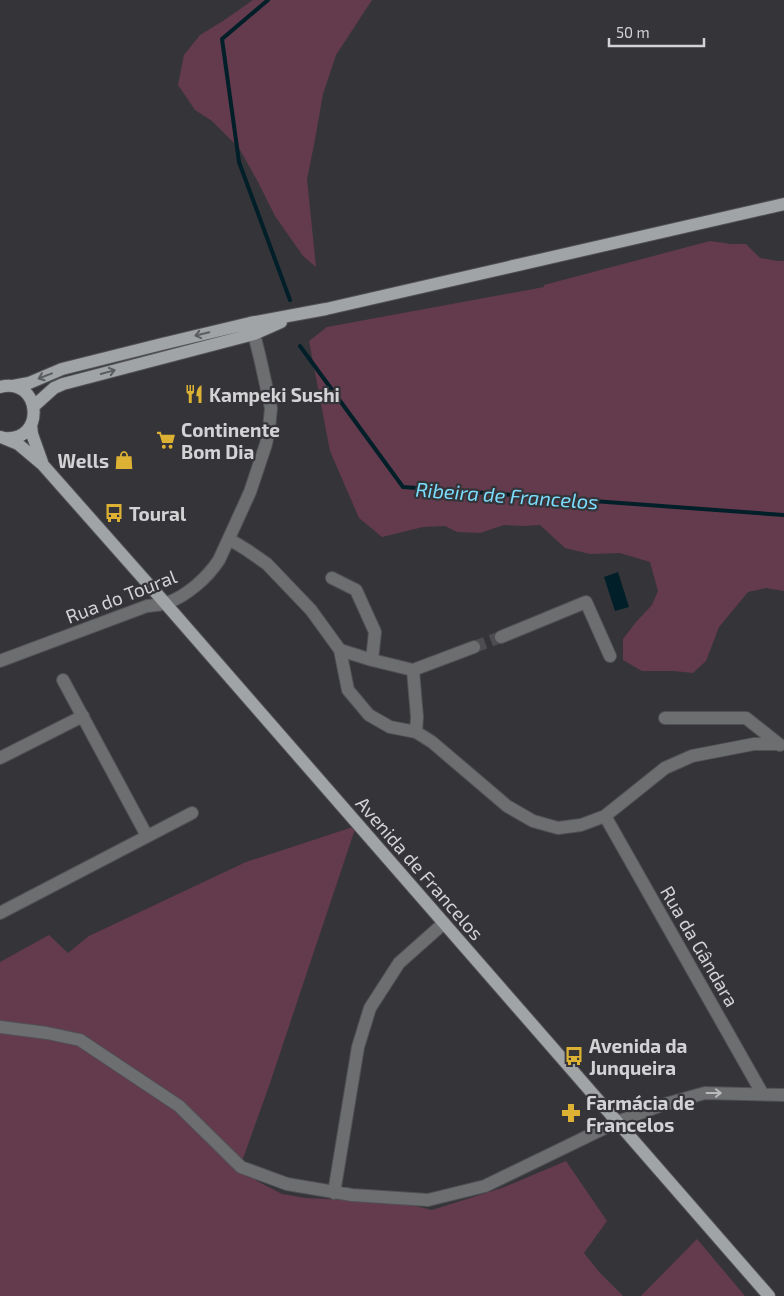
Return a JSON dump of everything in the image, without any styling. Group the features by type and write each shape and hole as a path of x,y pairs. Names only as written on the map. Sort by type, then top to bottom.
{"main road":[{"path":"6,387 28,382 62,370 250,323 300,315 784,204"},
{"path":"34,406 54,388 63,384 254,334 300,315"},
{"path":"1,437 9,438 25,432 31,425 34,413 34,406 27,393 21,389 6,387"},
{"name":"Avenida de Francelos","path":"31,425 32,434 43,465"},
{"name":"Avenida de Francelos","path":"1,437 18,444 43,465 769,1296"}],"street":[{"name":"Rua do Toural","path":"0,661 147,606 165,603 186,594 213,568 219,560 250,492 269,429 271,408 254,334"},
{"path":"229,539 267,564 311,610 340,650 348,690 369,715 390,727 416,732 432,742 507,806 533,821 558,828 581,825 605,816 665,768 692,756 754,744 781,745"},
{"path":"332,578 356,590 376,632 372,660"},
{"path":"501,637 586,602 610,656"},
{"path":"340,650 413,670 474,647"},
{"path":"413,670 417,717 416,732"},
{"path":"63,680 147,836"},
{"path":"0,758 82,716"},
{"path":"665,718 746,718 781,745"},
{"path":"0,912 192,813"},
{"name":"Rua da Gândara","path":"605,816 762,1093"},
{"path":"334,1193 358,1047 370,1008 398,963 444,923"},
{"path":"0,1027 47,1033 80,1040 179,1106 241,1167 288,1184 352,1196 428,1200 476,1189 617,1122 662,1105 704,1093 784,1095"}],"shaded area":[{"path":"253,0 372,0 336,55 323,94 307,179 316,267 303,256 275,216 239,148 212,121 195,110 178,85 184,55 200,35"},
{"path":"710,241 746,244 760,258 784,261 784,591 766,588 748,592 719,627 706,661 693,673 642,671 623,660 623,639 652,605 658,591 650,562 620,553 590,554 565,548 540,525 504,525 480,533 457,532 445,526 423,527 382,537 359,518 330,451 309,341 327,327 544,287 544,285"},
{"path":"356,826 241,1164 257,1181 282,1194 306,1198 403,1203 432,1210 502,1188 566,1161 607,1221 584,1253 600,1273 623,1296 0,1296 0,962 49,935 68,953 89,936 246,862"},
{"path":"697,1239 745,1296 641,1296"}],"water":[{"path":"618,572 629,607 615,611 604,577"}],"waterway":[{"name":"Ribeira de Francelos","path":"268,0 222,39 239,162 290,300"},
{"name":"Ribeira de Francelos","path":"300,346 403,487 784,515"}],"tunnel":[{"path":"474,647 501,637"}],"place":[{"name":"Kampeki Sushi","path":"194,394"},
{"name":"Continente Bom Dia","path":"166,440"},
{"name":"Wells","path":"124,460"},
{"name":"Toural","path":"114,513"},
{"name":"Avenida da Junqueira","path":"574,1056"},
{"name":"Farmácia de Francelos","path":"571,1113"}]}
